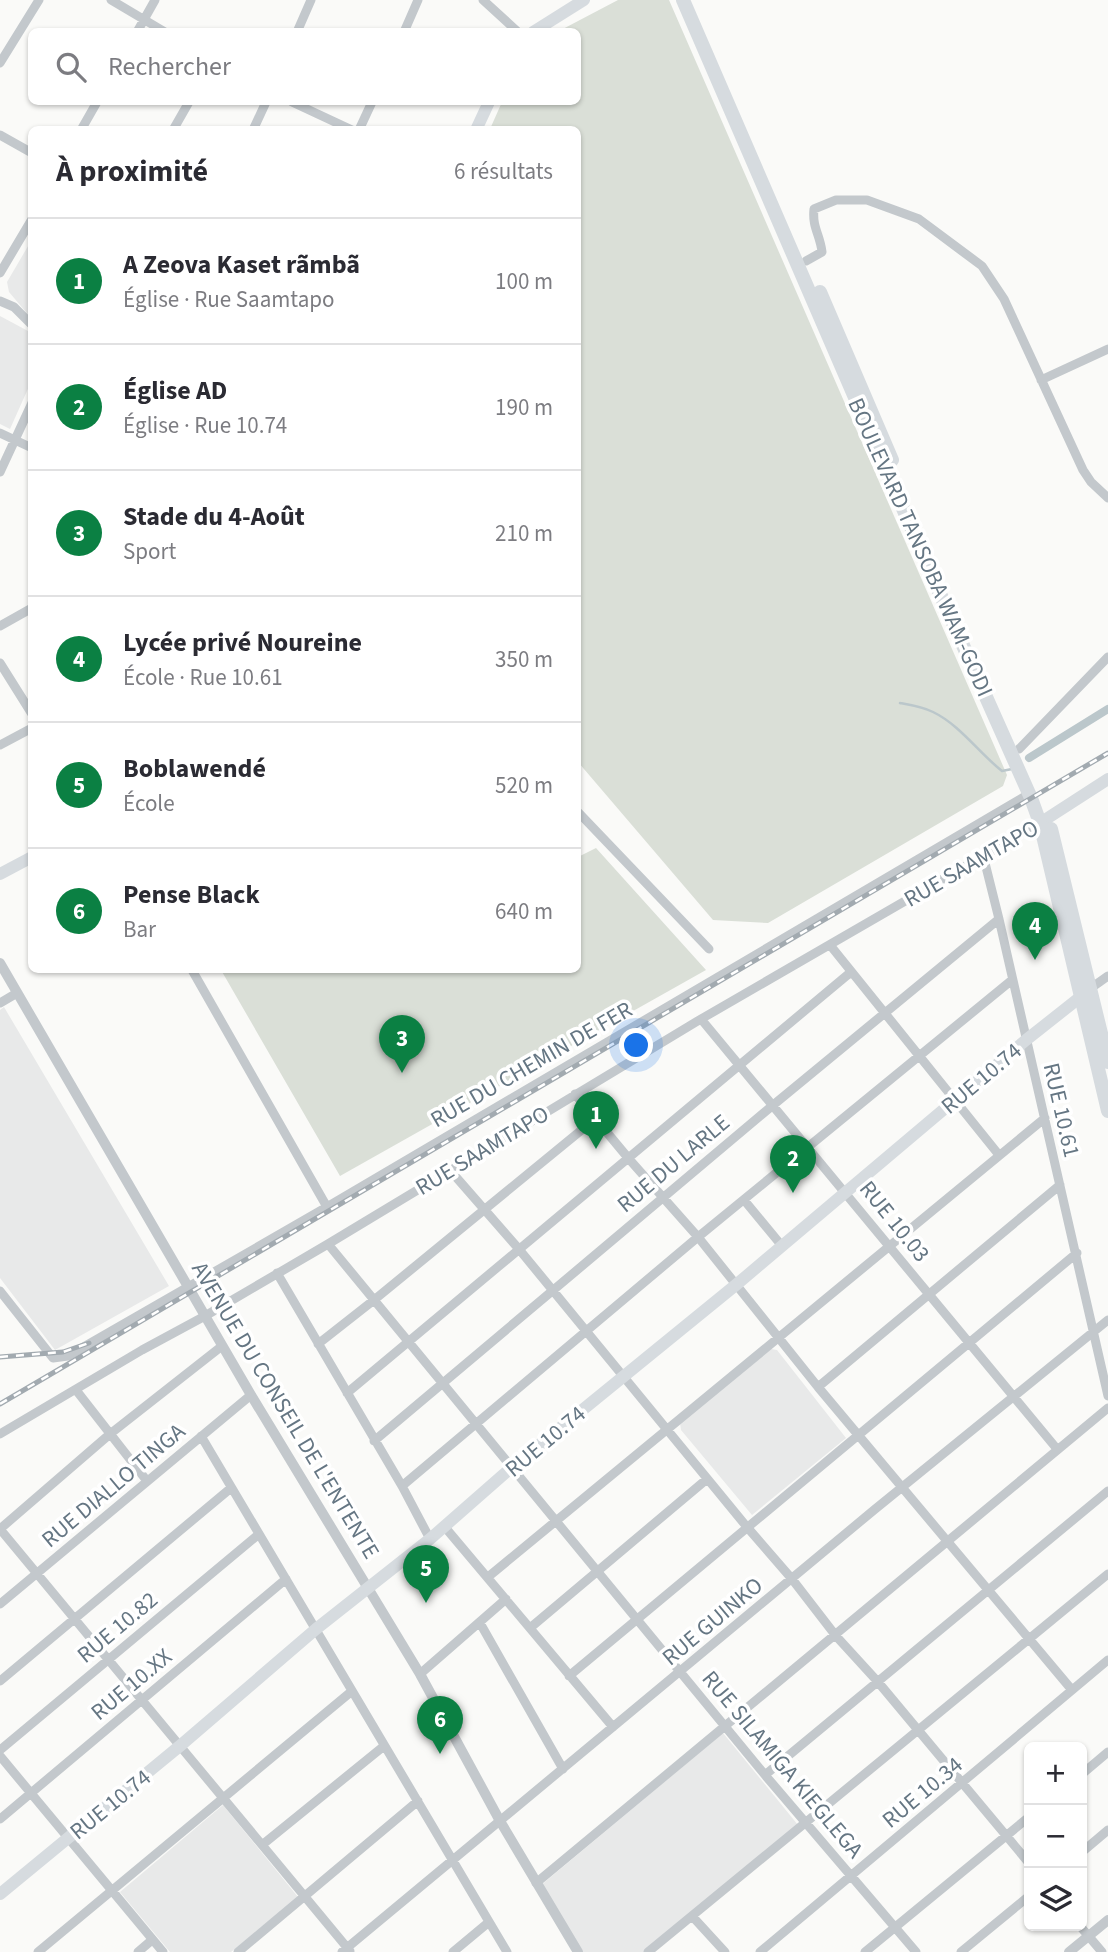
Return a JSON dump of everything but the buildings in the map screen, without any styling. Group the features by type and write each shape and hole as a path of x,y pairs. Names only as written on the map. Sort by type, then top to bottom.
{"main road":[{"path":"539,28 584,0"},
{"name":"BOULEVARD TANSOBA WAM-GODI","path":"683,0 937,587 1044,820"},
{"name":"BOULEVARD TANSOBA WAM-GODI","path":"691,0 1018,749 1044,820 1086,992 1108,1111"},
{"path":"478,126 488,105"},
{"name":"RUE SAAMTAPO","path":"1044,820 1108,779"},
{"path":"0,874 28,859"},
{"name":"BOULEVARD TANSOBA WAM-GODI","path":"1086,992 1108,1062"},
{"name":"RUE 10.74","path":"0,1894 1086,992"}],"street":[{"path":"0,64 39,0"},
{"path":"111,0 159,28"},
{"path":"139,28 155,0"},
{"path":"299,28 311,0"},
{"path":"406,28 418,0"},
{"path":"483,0 514,28"},
{"path":"83,126 95,105"},
{"path":"175,126 188,105"},
{"path":"255,126 265,105"},
{"path":"298,105 343,126"},
{"path":"361,126 371,105"},
{"path":"0,135 28,151"},
{"path":"806,261 822,252 813,222 814,209 836,200 867,200 919,219 982,266 1004,299 1083,470 1108,498"},
{"path":"0,273 28,226"},
{"path":"0,301 14,307 28,321"},
{"path":"1041,380 1108,349"},
{"path":"0,471 28,412"},
{"path":"0,432 28,446"},
{"path":"0,626 28,610"},
{"path":"1018,749 1108,657"},
{"path":"0,663 28,708"},
{"path":"0,745 28,730"},
{"name":"RUE DU CHEMIN DE FER","path":"0,1291 50,1354 56,1359 68,1356 1030,794"},
{"path":"581,815 709,949"},
{"name":"RUE SAAMTAPO","path":"0,1434 328,1244 575,1094 1044,820"},
{"name":"RUE 10.61","path":"983,855 1108,1396"},
{"name":"RUE DU LARLE","path":"374,1441 550,1290 999,919"},
{"path":"830,945 999,1155"},
{"name":"AVENUE DU CONSEIL DE L'ENTENTE","path":"0,963 222,1346 420,1674 500,1821 578,1952"},
{"path":"347,1393 851,972"},
{"path":"194,973 327,1207"},
{"path":"1086,992 1108,976"},
{"path":"402,1486 698,1237 1012,980"},
{"path":"0,1003 17,993"},
{"name":"RUE 10.03","path":"702,1019 1057,1449"},
{"path":"575,1094 698,1237 818,1387 1072,1690"},
{"path":"488,1577 1045,1118"},
{"path":"318,1344 595,1119"},
{"path":"449,1170 518,1248 550,1290 792,1579 836,1636 878,1682 1024,1857"},
{"path":"818,1387 1060,1185"},
{"path":"744,1200 782,1246"},
{"name":"RUE SILAMIGA KIEGLEGA","path":"328,1244 765,1775 808,1822 916,1952"},
{"path":"569,1676 1077,1253"},
{"path":"277,1273 402,1486 429,1539"},
{"name":"RUE GUINKO","path":"347,1950 613,1727 1108,1320"},
{"path":"222,1346 110,1434 0,1529 306,1896 347,1950"},
{"path":"76,1390 147,1481"},
{"name":"RUE DIALLO TINGA","path":"0,1604 251,1395"},
{"path":"536,1883 1108,1408"},
{"path":"201,1436 508,1952"},
{"path":"530,1628 707,1479"},
{"path":"0,1681 231,1488"},
{"path":"765,1775 1108,1491"},
{"path":"444,1526 613,1727"},
{"name":"RUE 10.82","path":"0,1750 259,1534"},
{"path":"648,1952 1108,1574"},
{"name":"RUE 10.XX","path":"0,1819 286,1579"},
{"path":"420,1674 506,1599"},
{"path":"480,1623 563,1769"},
{"name":"RUE 10.34","path":"760,1952 1108,1661"},
{"path":"38,1952 352,1691"},
{"path":"262,1844 384,1746"},
{"path":"1087,1770 1108,1752"},
{"path":"0,1756 163,1952"},
{"path":"237,1952 418,1801"},
{"path":"866,1952 1024,1821"},
{"path":"1087,1848 1108,1829"},
{"path":"961,1952 1024,1900"},
{"path":"692,1916 725,1952"},
{"path":"1069,1952 1108,1920"},
{"path":"453,1952 489,1922"},
{"path":"1084,1931 1102,1952"},
{"path":"138,1952 152,1940"}],"shaded area":[{"path":"618,0 669,0 1007,775 1003,786 768,923 713,920 581,766 581,126 491,126 501,105 581,105 581,28 565,28"},
{"path":"28,246 28,314 9,292 7,282"},
{"path":"0,316 28,331 28,389 10,429 0,424"},
{"path":"596,848 706,970 340,1176 223,973 581,973 581,856"},
{"path":"4,1007 169,1286 55,1350 0,1278 0,1010"},
{"path":"771,1349 777,1350 846,1438 752,1515 681,1430 680,1423"},
{"path":"723,1733 798,1825 645,1952 579,1952 540,1886"},
{"path":"223,1805 298,1897 231,1952 170,1952 120,1892"}],"waterway":[{"path":"900,703 933,712 961,732 1002,771 1012,769"},
{"path":"1029,758 1108,709"}],"railway":[{"path":"0,1404 1108,753"},
{"path":"0,1357 63,1352 89,1343"}],"place":[{"name":"Lycée privé Noureine","path":"1035,960"},
{"name":"Stade du 4-Août","path":"402,1073"},
{"name":"A Zeova Kaset rãmbã","path":"596,1149"},
{"name":"Église AD","path":"793,1193"},
{"name":"Boblawendé","path":"426,1603"},
{"name":"Pense Black","path":"440,1754"}]}
